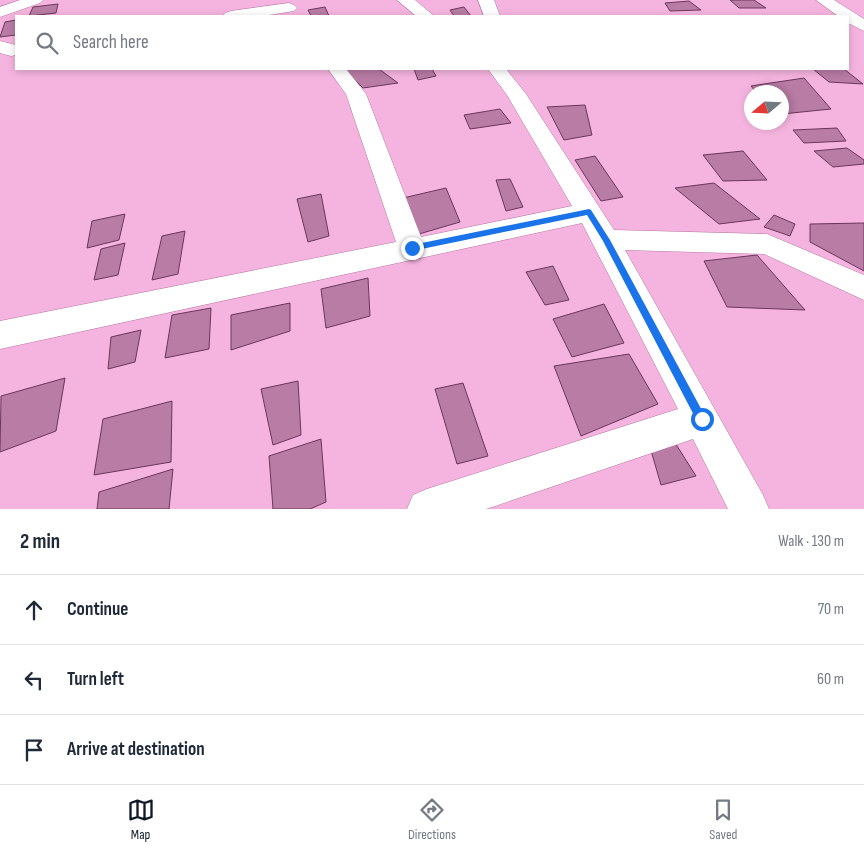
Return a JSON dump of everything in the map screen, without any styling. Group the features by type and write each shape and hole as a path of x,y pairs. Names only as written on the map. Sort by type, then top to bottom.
{"street":[{"path":"0,12 35,0"},
{"path":"405,0 425,15"},
{"path":"486,0 492,15"},
{"path":"824,0 847,15"},
{"path":"238,15 288,8"},
{"path":"849,16 864,26"},
{"path":"0,46 11,51 15,50"},
{"path":"337,70 356,94 412,248"},
{"path":"498,70 527,112 606,240 749,509"},
{"path":"511,70 527,112"},
{"path":"0,335 589,212"},
{"path":"606,240 767,244 864,288"},
{"path":"427,509 702,419"}],"building":[{"path":"730,0 754,0 766,8 739,8"},
{"path":"689,1 701,10 670,11 665,3"},
{"path":"58,4 56,13 29,15 33,7"},
{"path":"325,7 329,15 310,15 308,10"},
{"path":"464,7 470,15 453,15 450,10"},
{"path":"15,20 15,35 0,37 5,22"},
{"path":"345,70 380,70 398,83 363,88"},
{"path":"414,70 433,70 436,76 418,80"},
{"path":"814,70 845,70 863,84 829,82"},
{"path":"804,78 831,109 789,113 789,85 758,85"},
{"path":"585,105 592,135 564,140 547,107"},
{"path":"500,109 511,123 470,129 464,115"},
{"path":"837,128 846,141 804,143 793,130"},
{"path":"847,148 864,160 864,164 833,167 814,151"},
{"path":"743,151 767,180 723,181 703,155"},
{"path":"595,156 623,197 601,201 575,160"},
{"path":"510,179 523,207 506,211 496,180"},
{"path":"714,183 760,219 719,224 675,188"},
{"path":"446,188 460,222 419,234 403,198"},
{"path":"321,194 329,236 308,242 297,199"},
{"path":"125,214 119,240 87,248 92,221"},
{"path":"774,215 795,224 790,236 764,227"},
{"path":"864,223 864,271 810,242 810,224"},
{"path":"185,231 178,274 152,280 162,236"},
{"path":"125,243 118,275 94,280 101,249"},
{"path":"757,255 805,310 727,307 704,261"},
{"path":"553,266 569,300 545,305 526,272"},
{"path":"368,278 370,316 326,328 321,289"},
{"path":"290,303 290,331 231,350 231,315"},
{"path":"604,304 624,343 572,357 553,319"},
{"path":"211,308 209,349 165,358 172,315"},
{"path":"141,330 135,362 108,369 111,337"},
{"path":"629,354 658,404 581,436 554,366"},
{"path":"65,378 56,431 0,452 1,396"},
{"path":"298,381 301,435 273,445 261,389"},
{"path":"463,383 488,456 457,464 435,389"},
{"path":"172,401 171,462 94,475 103,419"},
{"path":"672,438 696,476 661,485 650,447"},
{"path":"321,439 326,502 310,509 273,509 269,456"},
{"path":"173,469 169,509 97,509 99,492"}],"route":[{"path":"412,248 589,212 606,240 702,419"}]}
